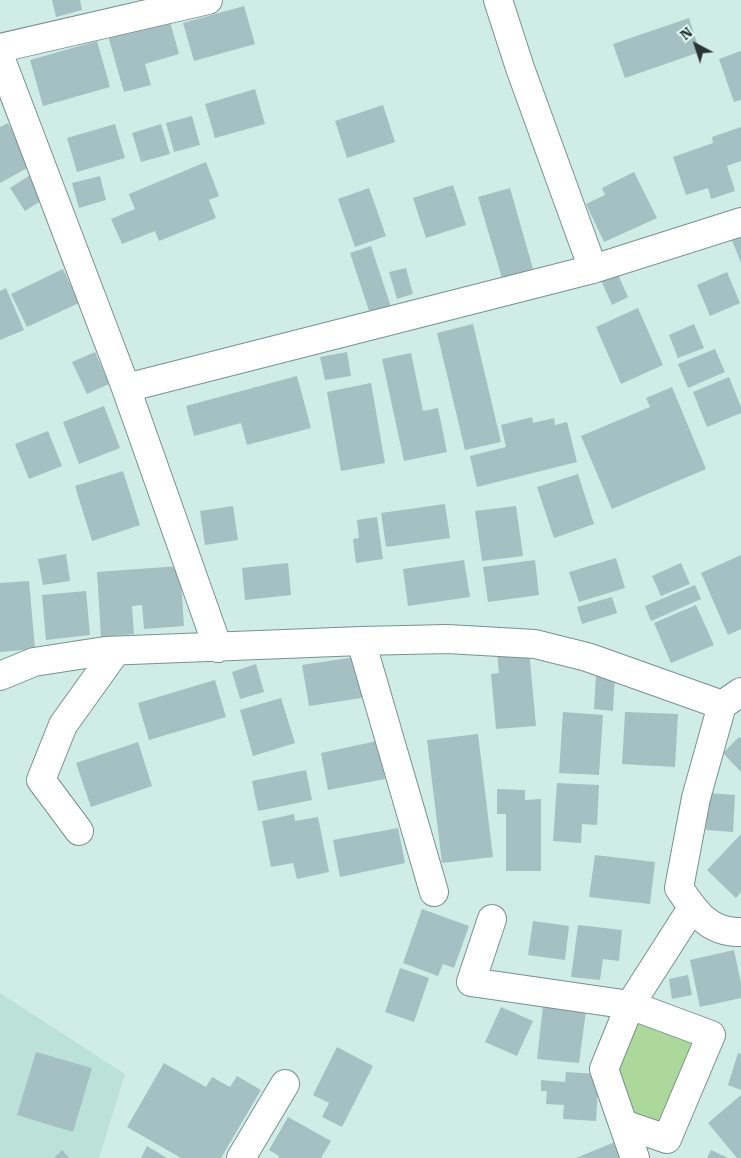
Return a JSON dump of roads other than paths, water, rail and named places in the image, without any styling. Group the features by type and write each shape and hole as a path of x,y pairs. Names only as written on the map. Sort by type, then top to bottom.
{"street":[{"path":"0,48 208,0"},
{"path":"498,0 520,68 593,269"},
{"path":"0,57 126,388 218,648"},
{"path":"126,388 593,269 741,222"},
{"path":"0,676 34,662 116,651 447,639 535,644 588,657 731,698 696,798 679,888 692,908 703,920 727,933 741,932"},
{"path":"361,641 434,892"},
{"path":"79,831 41,780 63,725 116,651"},
{"path":"635,1158 604,1069 630,1006 692,908"},
{"path":"492,919 471,982 630,1006 710,1035 666,1139 623,1124"},
{"path":"241,1158 285,1084"}]}
